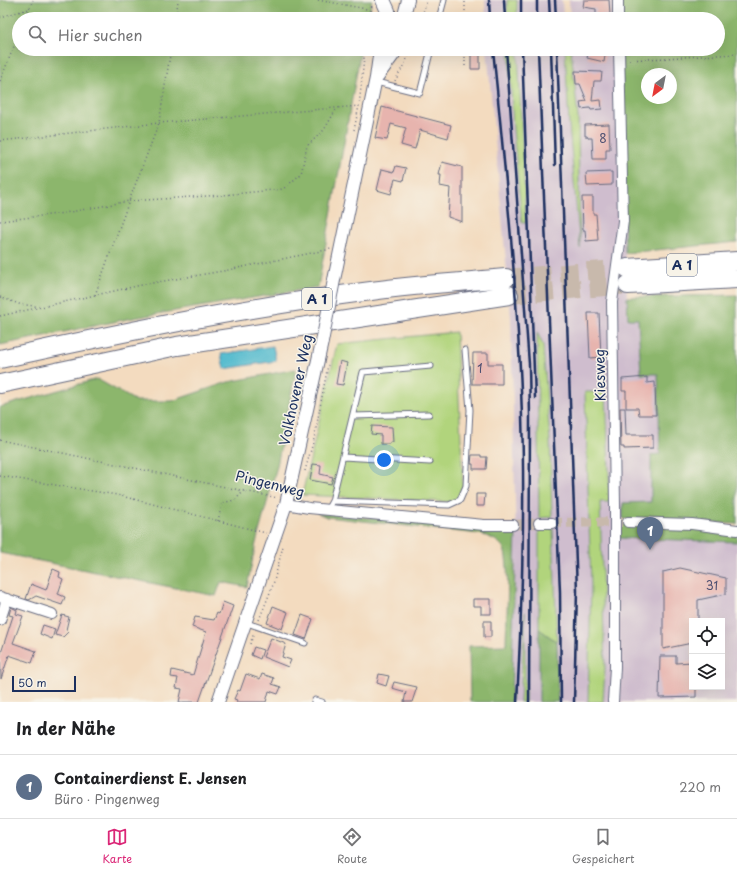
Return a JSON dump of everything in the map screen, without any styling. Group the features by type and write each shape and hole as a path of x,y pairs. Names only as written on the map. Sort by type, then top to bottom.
{"highway":[{"name":"A 1","path":"737,261 628,277 703,280 737,279"},
{"name":"A 1","path":"0,359 129,331 259,308 372,290 506,278"},
{"path":"703,280 737,286"},
{"name":"A 1","path":"0,384 177,346 509,295"}],"street":[{"path":"405,12 408,0"},
{"path":"618,0 618,12"},
{"name":"Volkhovener Weg","path":"218,702 252,624 280,540 282,501 322,342 376,80 379,56"},
{"name":"Volkhovener Weg","path":"376,80 393,56"},
{"name":"Kiesweg","path":"613,702 615,505 612,302 623,221 620,56"},
{"name":"Pingenweg","path":"282,501 484,525 513,525"},
{"path":"628,522 692,524 737,530"},
{"path":"539,523 552,523"},
{"path":"0,620 4,598 52,614"}],"lane":[{"path":"441,12 444,0"},
{"path":"376,80 420,93 429,56"},
{"path":"431,366 363,372 330,506 449,505 460,500 466,486 470,410 465,350"},
{"path":"353,416 429,414"},
{"path":"343,457 430,462"},
{"path":"252,624 305,643"},
{"path":"314,702 315,700 322,702"}],"path":[{"path":"28,12 33,0"},
{"path":"177,12 178,0"},
{"path":"318,0 372,10 372,0"},
{"path":"423,12 427,0"},
{"path":"465,0 465,12"},
{"path":"18,12 29,9"},
{"path":"0,17 12,14"},
{"path":"0,81 12,51"},
{"path":"725,55 737,54"},
{"path":"95,295 159,123 170,56"},
{"path":"353,133 364,56"},
{"path":"391,85 401,72 408,56"},
{"path":"465,56 465,66"},
{"path":"620,60 714,56"},
{"path":"0,141 159,123 358,106"},
{"path":"0,222 65,213 129,201 223,195 283,189 301,174 307,146 324,130 338,108"},
{"path":"0,316 95,295 331,249"},
{"path":"0,297 19,304 44,307"},
{"path":"304,473 314,439 329,362"},
{"name":"Pingenweg","path":"0,440 244,491 282,501"},
{"path":"0,476 117,495 218,521 280,540 273,585 252,624 249,645"},
{"path":"218,521 222,503 235,500 244,491"},
{"path":"280,492 282,501"}],"shaded area":[{"path":"485,0 562,0 563,12 486,12"},
{"path":"569,0 614,0 615,12 570,12"},
{"path":"488,56 565,56 569,125 580,240 578,117 572,56 616,56 628,319 638,319 641,374 658,373 660,454 651,455 651,502 623,503 623,519 620,524 620,538 737,542 737,702 603,702 605,669 600,502 610,501 606,392 585,393 591,585 588,702 511,702 516,545 511,318"}],"green space":[{"path":"0,0 372,0 369,12 12,12 12,56 360,56 318,287 133,318 0,345"},
{"path":"507,0 517,0 517,12 507,12"},
{"path":"620,0 737,0 737,242 625,253 621,56 725,56 725,12 620,12"},
{"path":"509,56 518,56 526,223 522,223 513,129"},
{"path":"565,56 572,56 578,117 580,248 569,125"},
{"path":"737,295 737,524 623,519 623,503 651,502 651,455 660,454 658,374 641,374 638,319 628,319 627,297"},
{"path":"456,332 463,486 458,497 450,502 302,495 337,344"},
{"path":"537,332 543,345 550,441 552,517 539,518"},
{"path":"296,369 277,466 256,543 247,587 221,582 216,596 0,553 0,407 97,379 136,401 172,401 228,382"},
{"path":"585,392 606,392 610,502 600,502 605,669 603,702 588,702 591,585"},
{"path":"317,513 486,529 516,529 511,702 470,702 469,646 506,645 508,594 507,565 501,544 492,538 479,534 327,517"},
{"path":"620,524 691,527 736,534 737,542 619,538"},
{"path":"539,528 553,528 557,642 539,629"},
{"path":"525,612 525,702 520,702"},
{"path":"539,629 557,642 558,702 539,702"}],"water":[{"path":"273,346 276,361 224,369 221,354"}],"building":[{"path":"584,0 609,0 610,12 596,12 596,9 583,7"},
{"path":"471,56 480,56 480,69 471,69"},
{"path":"587,56 605,56 604,62 587,58"},
{"path":"575,71 602,72 601,81 594,81 592,101 601,100 602,109 581,109 580,102 587,101 580,84 576,84"},
{"path":"382,107 451,125 448,138 420,130 415,149 401,145 406,128 391,124 387,140 375,138"},
{"path":"609,124 610,149 606,149 606,159 593,159 592,138 585,136 585,125"},
{"path":"442,162 462,167 462,222 448,217 450,188 440,186 441,175 439,175"},
{"path":"396,166 406,168 403,181 395,179 391,194 377,190 382,169 394,172"},
{"path":"612,172 612,185 587,186 586,173"},
{"path":"582,197 593,197 593,214 596,214 598,240 586,241 585,230 583,230"},
{"path":"588,313 599,313 601,357 590,358"},
{"path":"473,353 488,353 488,364 502,364 502,384 472,384"},
{"path":"340,361 347,363 343,385 336,384"},
{"path":"647,377 647,383 655,382 656,415 639,415 638,408 626,408 626,391 622,391 622,379"},
{"path":"620,408 625,408 626,435 653,435 653,448 624,449 624,447 621,447"},
{"path":"372,426 392,427 393,442 390,442 390,444 381,444 381,435 371,434"},
{"path":"472,455 487,457 486,469 473,469 473,464 471,464"},
{"path":"313,464 321,465 320,474 333,477 331,484 310,480"},
{"path":"476,494 485,494 484,506 476,506"},
{"path":"680,568 726,578 726,594 698,600 698,618 689,618 689,644 663,649 663,572"},
{"path":"53,569 60,572 59,577 63,579 58,594 65,597 62,605 36,596 29,600 26,599 31,584 46,590"},
{"path":"473,599 491,599 491,614 481,614 481,606 473,606"},
{"path":"223,602 233,606 199,702 179,702 182,689 176,688 178,678 171,677 172,670 193,675 206,632 192,627 195,617 214,620 217,613 219,614"},
{"path":"273,606 288,612 282,629 267,623"},
{"path":"11,607 17,610 16,614 23,616 13,643 36,651 32,663 9,655 1,679 0,656 13,616 9,615"},
{"path":"62,615 69,617 66,630 68,632 63,637 55,635"},
{"path":"302,615 313,619 306,639 295,635"},
{"path":"484,621 491,621 491,637 484,637"},
{"path":"43,625 55,629 52,639 40,634"},
{"path":"271,638 286,644 282,657 291,660 288,667 263,657"},
{"path":"254,647 263,650 260,659 251,655"},
{"path":"660,656 676,656 676,663 689,662 689,690 696,690 696,697 659,698"},
{"path":"246,674 260,679 262,674 274,678 272,684 281,687 278,694 269,691 266,702 236,702 237,700 234,699 238,690 240,691"},
{"path":"379,674 389,676 386,686 377,683"},
{"path":"394,682 417,687 412,702 404,702 406,692 392,688"}],"tunnel":[{"path":"506,278 627,268"},
{"path":"509,295 628,285"},
{"path":"552,523 628,522"},
{"path":"513,525 539,523"}],"railway":[{"path":"489,0 490,12"},
{"path":"504,0 505,12"},
{"path":"521,0 521,12"},
{"path":"537,0 537,12"},
{"path":"549,0 550,12"},
{"path":"555,0 556,12"},
{"path":"494,56 514,278 522,416 522,559 517,702"},
{"path":"507,56 529,364 529,702"},
{"path":"522,56 535,398"},
{"path":"538,56 560,592 561,702"},
{"path":"551,56 555,165"},
{"path":"557,56 577,591 574,702"}],"place":[{"name":"Containerdienst E. Jensen","path":"650,550"}]}
